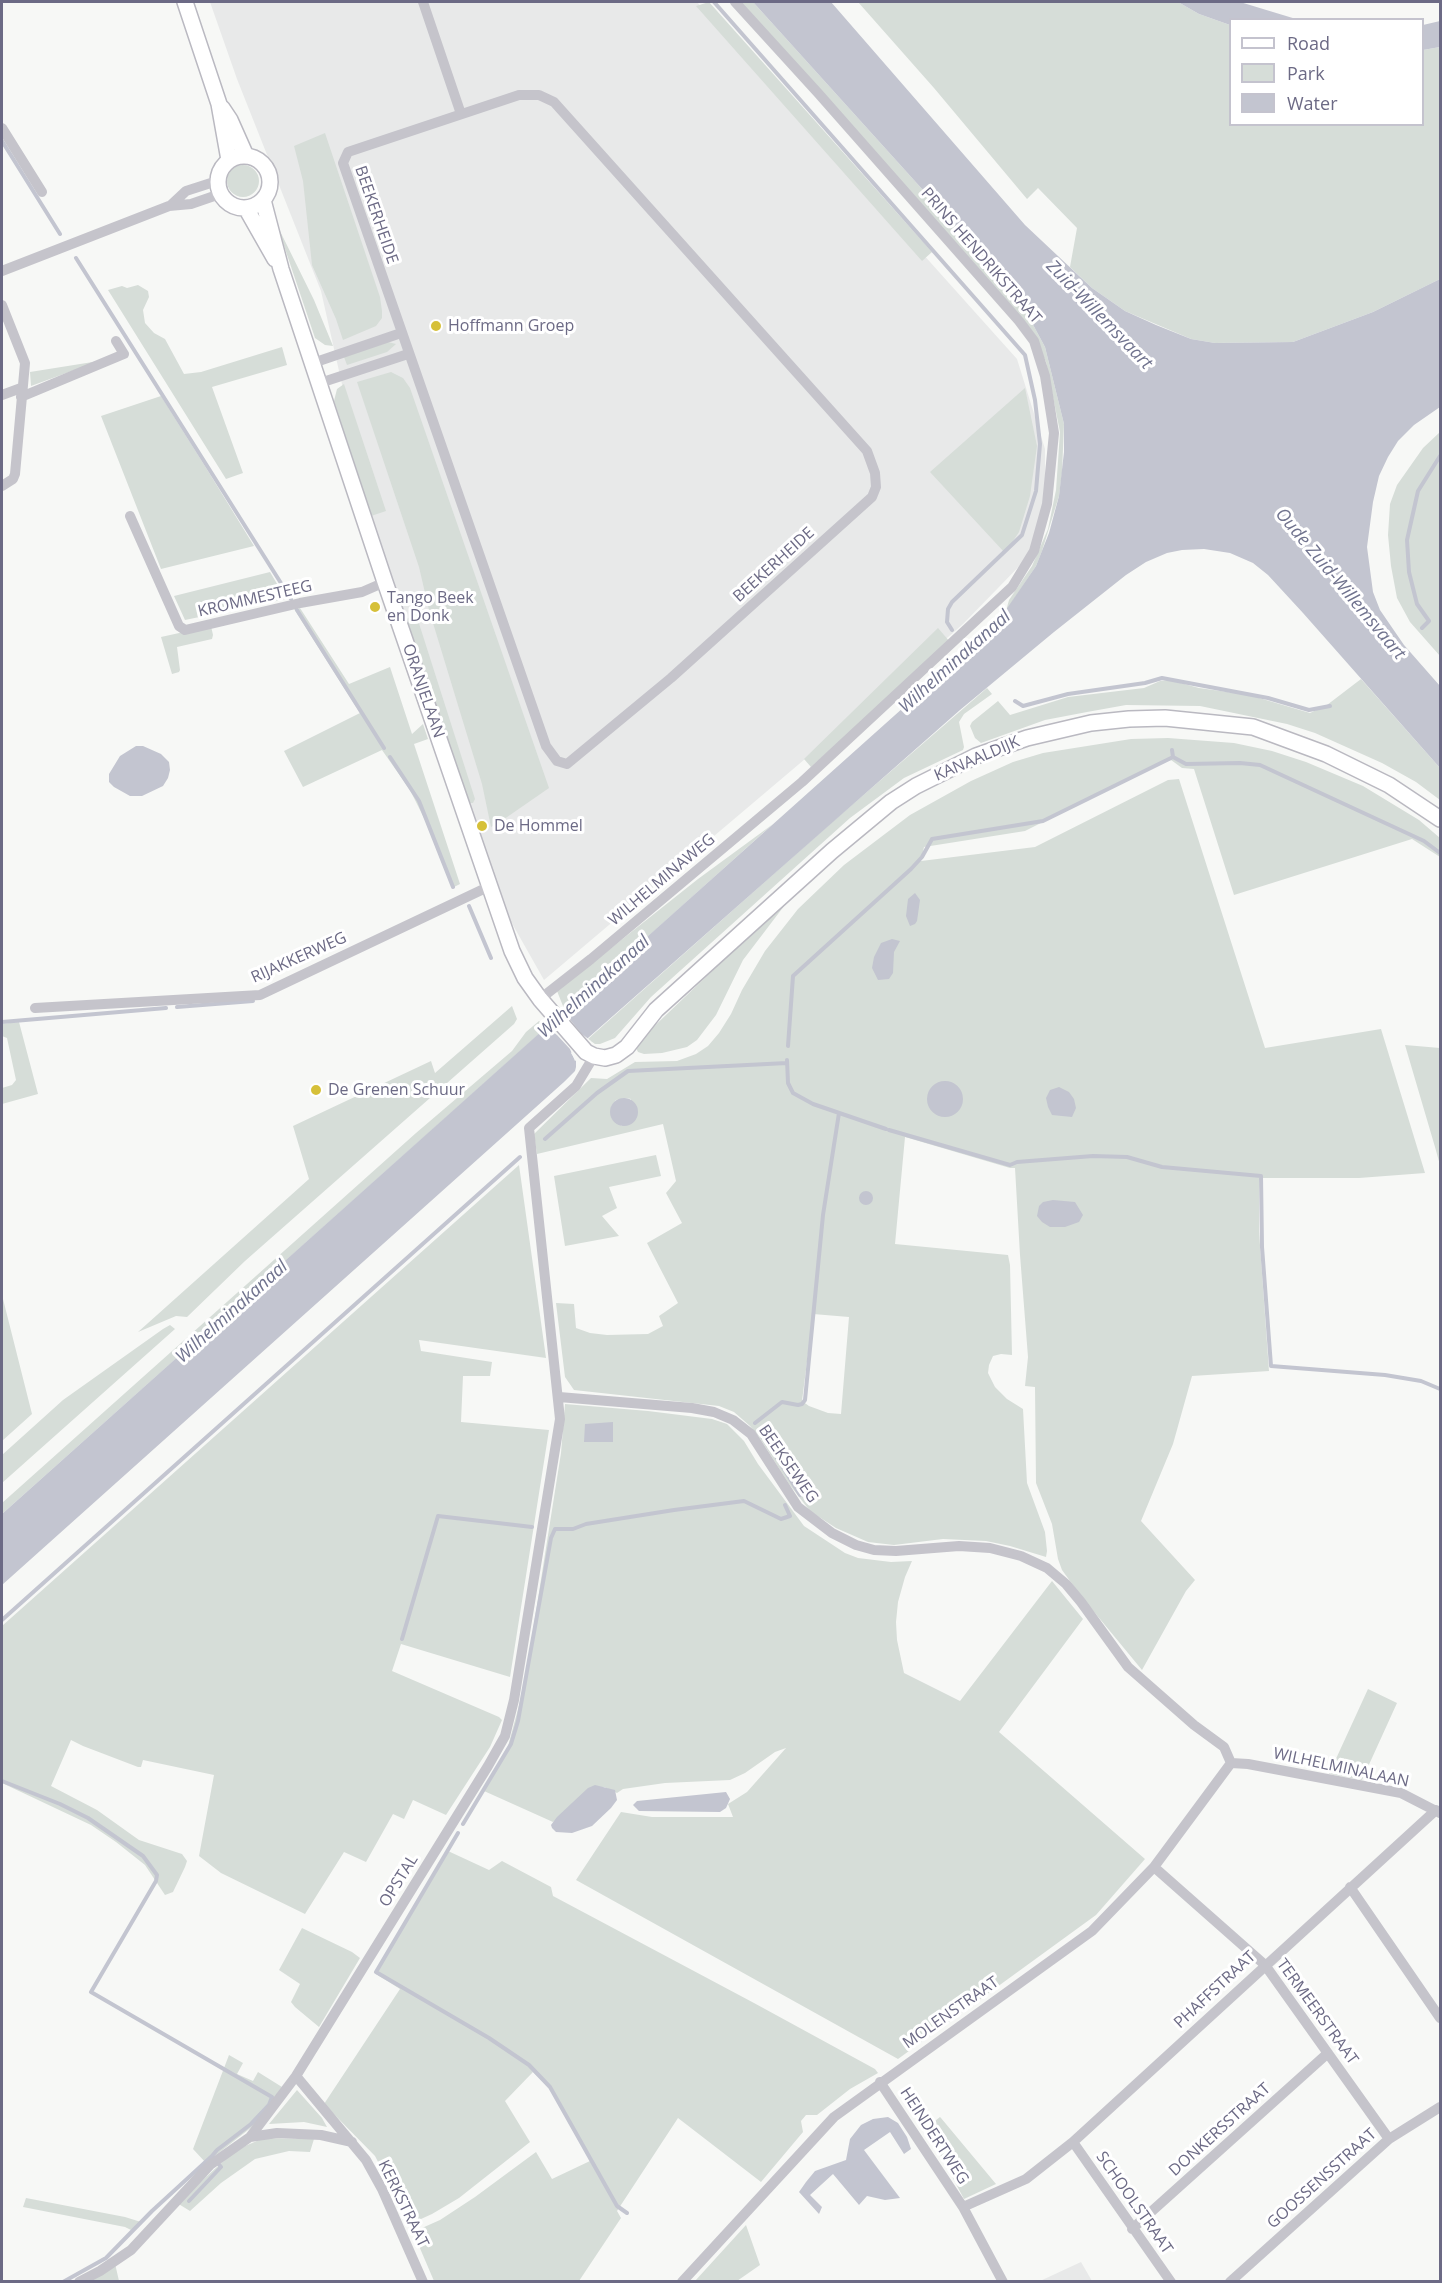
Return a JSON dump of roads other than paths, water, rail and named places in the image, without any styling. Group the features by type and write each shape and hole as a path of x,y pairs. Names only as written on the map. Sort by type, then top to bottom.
{"main road":[{"path":"185,2 219,104 229,160"},
{"path":"219,104 230,120 246,156"},
{"path":"246,156 260,161 268,172 270,187 263,200 246,208 229,204 219,188 223,165 229,160 246,156"},
{"name":"ORANJELAAN","path":"263,200 281,269 385,582 512,951 525,978 540,999 590,1054"},
{"name":"ORANJELAAN","path":"246,208 281,269"},
{"name":"KANAALDIJK","path":"590,1054 605,1058 616,1055 627,1047 656,1010 832,851 891,802 916,786 976,756 1027,738 1091,723 1129,719 1165,718 1253,727 1326,754 1389,785 1440,819"}],"street":[{"path":"423,2 461,114"},
{"name":"PRINS HENDRIKSTRAAT","path":"735,2 1019,321 1034,341 1045,376 1054,433 1047,504 1034,551 1012,586 802,782"},
{"name":"BEEKERHEIDE","path":"539,94 554,102 867,451 875,473 876,487 872,497 697,655 567,764 556,761 546,747 401,333 343,163 348,152 519,95 539,94"},
{"path":"2,128 42,192"},
{"path":"2,271 169,206 186,191 219,188"},
{"path":"2,306 25,363 15,474 14,479 2,486"},
{"path":"313,363 401,333"},
{"path":"2,395 21,392 124,354 116,340"},
{"path":"320,383 408,354"},
{"name":"KROMMESTEEG","path":"130,516 179,626 185,630 300,603 362,592 385,582"},
{"name":"WILHELMINAWEG","path":"540,999 802,782"},
{"name":"RIJAKKERWEG","path":"35,1008 260,995 490,886"},
{"path":"559,1397 529,1128 576,1086 590,1054"},
{"name":"BEEKSEWEG","path":"559,1397 692,1408 714,1412 733,1420 751,1434 798,1507 832,1533 856,1545 873,1550 896,1551 959,1546 990,1548 1021,1556 1047,1568 1066,1584 1081,1602 1128,1667 1224,1748 1231,1763"},
{"name":"OPSTAL","path":"79,2282 132,2250 210,2165 250,2137 296,2076 505,1736 514,1700 560,1419 559,1397"},
{"name":"WILHELMINALAAN","path":"1231,1763 1248,1764 1401,1793 1438,1811"},
{"name":"MOLENSTRAAT","path":"682,2282 834,2117 1092,1931 1154,1867 1231,1763"},
{"name":"PHAFFSTRAAT","path":"1010,2187 1026,2179 1073,2142 1350,1887 1438,1811"},
{"name":"TERMEERSTRAAT","path":"1154,1867 1265,1965 1389,2139"},
{"path":"1350,1887 1440,2018"},
{"name":"DONKERSSTRAAT","path":"1132,2229 1328,2053"},
{"name":"KERKSTRAAT","path":"296,2076 352,2142 382,2189 423,2282"},
{"name":"HEINDERTWEG","path":"880,2082 963,2207 1003,2282"},
{"name":"GOOSSENSSTRAAT","path":"1230,2282 1389,2139 1440,2107"},
{"path":"250,2137 277,2133 321,2135 352,2142"},
{"name":"SCHOOLSTRAAT","path":"1073,2142 1171,2282"},
{"name":"HEINDERTWEG","path":"963,2207 1010,2187"}],"water":[{"path":"753,2 831,2 1025,225 1092,288 1125,311 1156,325 1191,339 1215,343 1293,342 1373,312 1440,279 1440,407 1414,425 1398,441 1388,457 1379,476 1367,547 1373,592 1380,610 1404,645 1440,686 1440,768 1303,613 1268,575 1253,563 1230,553 1204,549 1167,553 1146,562 1054,632 960,710 571,1053 576,1061 576,1067 564,1082 2,1585 2,1514 961,656 999,620 1036,566 1049,533 1059,496 1064,452 1064,424 1045,347 1016,293"},
{"path":"1178,2 1240,2 1293,18 1229,18 1229,25 1199,14"},
{"path":"1440,21 1440,47 1424,50 1424,25"},
{"path":"136,746 143,746 161,754 169,762 170,770 163,786 142,796 130,796 109,782 109,774 120,756"},
{"path":"915,893 920,900 917,921 910,926 906,916 908,899"},
{"path":"892,939 900,941 894,952 893,973 889,979 878,980 872,968 874,957 881,943"},
{"path":"945,1081 958,1086 963,1099 958,1112 945,1117 932,1112 927,1099 932,1086"},
{"path":"1059,1087 1069,1092 1074,1099 1076,1108 1072,1117 1052,1115 1048,1107 1046,1098 1050,1090"},
{"path":"624,1098 634,1102 638,1112 634,1122 624,1126 614,1122 610,1112 614,1102"},
{"path":"863,1191 869,1191 873,1198 869,1205 863,1205 859,1201 859,1195"},
{"path":"1053,1200 1075,1202 1083,1215 1079,1222 1065,1227 1050,1227 1042,1222 1037,1216 1039,1206 1043,1202"},
{"path":"613,1422 613,1442 584,1442 585,1424"},
{"path":"595,1785 615,1790 617,1800 611,1808 592,1826 572,1833 556,1832 551,1825 557,1817 588,1788"},
{"path":"726,1792 730,1799 726,1808 720,1812 639,1811 633,1805 637,1801"},
{"path":"888,2117 898,2123 911,2149 904,2154 890,2132 864,2150 900,2198 885,2200 867,2196 859,2205 833,2174 810,2195 822,2207 819,2214 799,2192 806,2182 815,2171 846,2160 850,2139 861,2125 873,2119"}],"waterway":[{"path":"714,2 1025,355 1035,400 1040,444 1036,491 1022,535 952,602 948,609 947,622 952,630"},
{"path":"2,141 60,234"},
{"path":"76,258 291,599"},
{"path":"1422,628 1429,621 1417,604 1409,572 1407,540 1418,491 1440,456"},
{"path":"297,610 384,748"},
{"path":"1015,701 1023,706 1068,694 1145,683 1162,678 1268,698 1309,710 1330,706"},
{"path":"1172,750 1173,757 1186,764 1260,765 1424,841 1440,853"},
{"path":"390,757 419,801 453,887"},
{"path":"788,1046 793,976 911,869 922,857 932,839 1043,821 1173,757"},
{"path":"469,906 491,958"},
{"path":"177,1007 253,1001"},
{"path":"2,1022 166,1008"},
{"path":"787,1060 788,1083 793,1093 813,1104 886,1129"},
{"path":"545,1139 597,1093 628,1071 787,1063"},
{"path":"755,1423 782,1402 798,1405 805,1400 823,1215 839,1113"},
{"path":"889,1130 1010,1165 1017,1162 1093,1156 1127,1157 1162,1167 1261,1176 1262,1247 1271,1366 1385,1375 1421,1381 1440,1389"},
{"path":"2,1620 520,1157"},
{"path":"763,1435 800,1495"},
{"path":"463,1824 511,1744 518,1721 551,1538 555,1529 573,1529 586,1524 744,1501 781,1519 790,1516 785,1505"},
{"path":"402,1639 438,1516 532,1527"},
{"path":"2,1781 88,1818 143,1856 157,1875 156,1881 91,1992 272,2097 269,2105 251,2124 212,2156 221,2167 189,2201"},
{"path":"458,1833 376,1972 489,2038 529,2065 550,2087 617,2206 627,2213"},
{"path":"63,2282 106,2258 152,2211 212,2156"}],"place":[{"name":"Hoffmann Groep","path":"436,326"},
{"name":"Tango Beek en Donk","path":"375,607"},
{"name":"De Hommel","path":"482,826"},
{"name":"De Grenen Schuur","path":"316,1090"}],"water label":[{"name":"Zuid-Willemsvaart","path":"1099,315"},
{"name":"Oude Zuid-Willemsvaart","path":"1340,584"},
{"name":"Wilhelminakanaal","path":"955,662"},
{"name":"Wilhelminakanaal","path":"594,987"},
{"name":"Wilhelminakanaal","path":"232,1312"}]}
